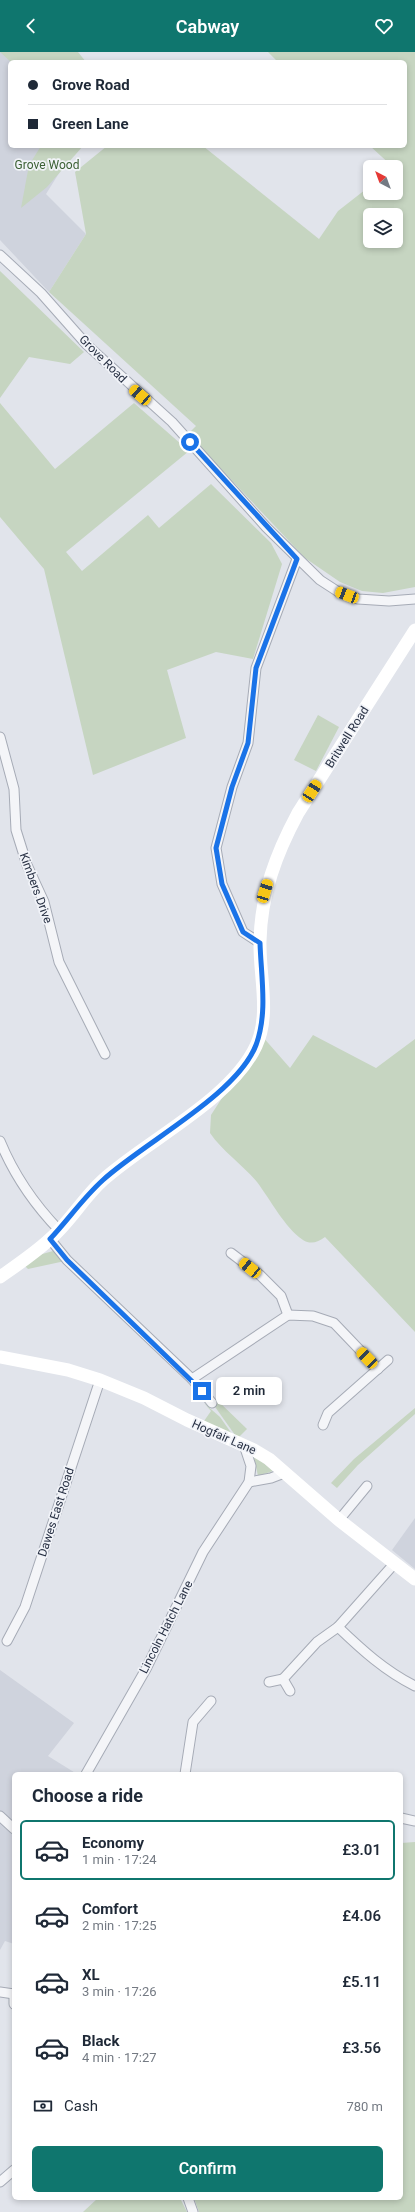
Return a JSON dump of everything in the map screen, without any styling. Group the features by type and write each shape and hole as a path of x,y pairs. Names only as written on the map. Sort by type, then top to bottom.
{"street":[{"name":"Grove Road","path":"0,255 41,293 87,346 172,422 297,559 320,580 336,590 358,599 389,601 415,599"},
{"path":"260,943 243,932 222,884 216,848 232,787 248,743 256,668 297,559"},
{"name":"Britwell Road","path":"0,1277 54,1235 79,1205 103,1180 200,1107 226,1085 243,1066 256,1046 262,1025 263,1010 260,943 265,891 282,843 298,813 415,630"},
{"name":"Kimbers Drive","path":"0,737 14,789 16,830 27,865 44,902 59,962 105,1054"},
{"path":"0,1141 8,1160 36,1207 83,1276 192,1379 212,1403"},
{"path":"232,1253 260,1275 281,1296 288,1315"},
{"path":"192,1379 288,1315 313,1316 334,1324 378,1369"},
{"name":"Hogfair Lane","path":"0,1357 68,1370 100,1380 144,1398 187,1420 261,1454 339,1520 415,1579"},
{"path":"323,1425 328,1413 388,1360"},
{"name":"Dawes East Road","path":"7,1641 25,1607 100,1380"},
{"path":"244,1445 251,1466 249,1482 271,1478 284,1473"},
{"name":"Lincoln Hatch Lane","path":"87,1772 146,1669 203,1552 249,1482"},
{"path":"339,1520 367,1486"},
{"path":"269,1682 283,1679 313,1645 338,1627 394,1564"},
{"path":"338,1627 371,1659 394,1675 415,1686"},
{"path":"283,1679 290,1690"},
{"path":"185,1772 193,1722 211,1701"},
{"path":"0,1816 12,1827"},
{"path":"403,1818 415,1821"},
{"path":"0,1992 12,1993"},
{"path":"0,2182 12,2172"},
{"path":"189,2200 193,2212"}],"shaded area":[{"path":"0,52 51,60 8,60 8,148 75,148 46,194 86,234 49,292 0,240"},
{"path":"415,1518 415,1569 392,1550"},
{"path":"0,1670 74,1723 48,1756 74,1772 12,1772 12,1943 5,1941 0,1950"}],"green space":[{"path":"0,52 78,52 84,60 9,60"},
{"path":"268,52 415,52 415,587 383,593 362,591 340,582 305,558 188,434 196,426 49,292 86,234 75,172 105,148 205,148 319,239 338,211 363,191 363,200 403,200 403,160 385,160 372,148 407,148 407,60 276,60"},
{"name":"Grove Wood","path":"40,148 81,148 47,187 21,208 29,165"},
{"path":"0,271 84,352 70,364 29,357 0,398"},
{"path":"0,403 55,469 134,403 189,451 66,552 82,571 148,515 159,528 211,484 271,543 282,564 253,659 216,652 167,670 186,738 93,775 44,569 0,517"},
{"path":"318,715 339,727 316,771 294,760"},
{"path":"313,1035 376,1068 415,1039 415,1332 325,1237 312,1243 306,1242 296,1235 284,1221 257,1182 215,1140 210,1133 211,1115 262,1036 290,1068"},
{"path":"53,1251 59,1253 65,1261 28,1269 25,1266 39,1255"},
{"path":"217,1400 247,1429 239,1437 235,1435 213,1404"},
{"path":"204,1403 220,1417 232,1434 204,1421 211,1411"},
{"path":"415,1408 415,1414 358,1465 337,1488 331,1483 354,1459"},
{"path":"255,1456 273,1471 258,1476 254,1458"},
{"path":"415,1842 415,2212 199,2212 195,2200 403,2200 403,1843"},
{"path":"96,2200 181,2200 187,2212 83,2212"}],"route":[{"path":"190,442 218,471 266,527 297,559 256,668 248,743 232,787 216,848 222,884 243,932 260,943 263,1010 262,1025 256,1046 243,1066 226,1085 200,1107 103,1180 50,1239 67,1260 192,1379 202,1391"}]}
